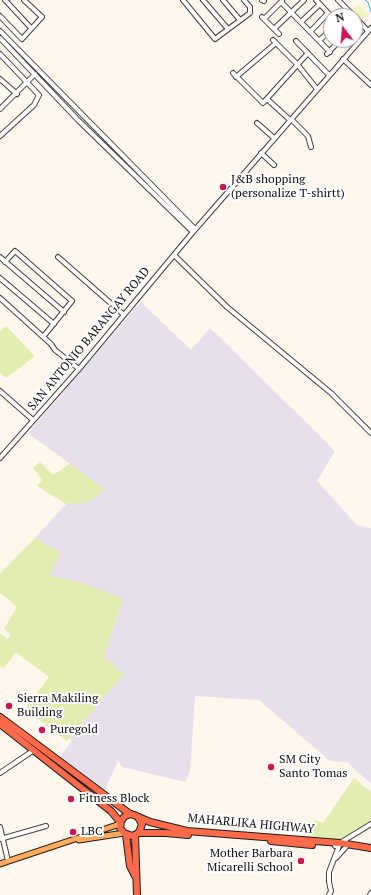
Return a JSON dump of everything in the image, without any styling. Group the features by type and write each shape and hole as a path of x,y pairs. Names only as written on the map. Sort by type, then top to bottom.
{"highway":[{"path":"0,717 130,814 138,817 142,826 136,834 137,865 135,876 137,895"},
{"path":"0,724 111,811 120,823 125,834 130,866 135,876"},
{"path":"120,823 124,817 130,814"},
{"name":"MAHARLIKA HIGHWAY","path":"138,817 161,825 187,831 340,846"},
{"name":"MAHARLIKA HIGHWAY","path":"136,834 166,832 371,848"},
{"path":"125,834 136,834"}],"main road":[{"path":"0,864 76,840 120,823"},
{"path":"76,840 125,834"}],"street":[{"path":"5,0 31,28"},
{"path":"0,16 22,39 42,17 24,0"},
{"path":"203,0 228,29"},
{"path":"223,0 240,20"},
{"path":"185,1 216,39 251,10 244,0"},
{"path":"295,0 299,5"},
{"path":"274,29 304,0"},
{"path":"316,0 324,8"},
{"path":"338,0 346,8"},
{"path":"279,34 263,18 282,1 323,46"},
{"path":"300,22 320,4"},
{"path":"310,32 323,21"},
{"name":"SAN ANTONIO BARANGAY ROAD","path":"0,458 79,369 123,314 290,119 370,30"},
{"path":"0,31 194,231"},
{"path":"319,41 323,37"},
{"path":"0,38 34,75 194,231"},
{"path":"272,40 296,64 317,89"},
{"path":"296,41 329,75"},
{"path":"276,43 235,75 263,103 296,64 308,53"},
{"path":"324,48 328,53 333,48"},
{"path":"0,54 38,93 39,99 0,136"},
{"path":"343,59 371,85"},
{"path":"0,109 17,94 38,71"},
{"path":"0,79 17,94"},
{"path":"267,99 308,136 311,147"},
{"path":"0,102 4,106"},
{"path":"256,123 274,138"},
{"path":"261,153 274,165"},
{"path":"5,262 15,252 72,301 43,337"},
{"path":"174,255 227,307 331,393 371,433"},
{"path":"0,257 64,312"},
{"path":"58,257 123,314"},
{"path":"0,278 54,324"},
{"path":"0,298 56,350 79,369"},
{"path":"0,391 33,420"},
{"path":"0,773 34,750"},
{"path":"329,895 331,891 329,872 340,846 371,824"},
{"path":"1,838 46,826"},
{"path":"0,827 1,838 8,861"}],"shaded area":[{"path":"141,302 191,350 210,328 335,451 317,481 357,525 371,528 371,784 347,762 330,761 259,700 195,696 190,772 185,782 122,767 118,761 105,790 60,757 72,740 69,739 124,674 104,657 120,609 81,582 49,576 61,553 35,538 66,504 89,502 104,489 28,433"}],"green space":[{"path":"358,4 362,8 354,8"},
{"path":"363,9 369,14 363,20"},
{"path":"6,326 35,356 6,378 0,373 0,331"},
{"path":"40,462 53,475 70,464 104,489 89,502 66,504 37,486 42,480 33,468"},
{"path":"35,538 61,553 50,576 81,582 123,599 104,657 124,674 67,741 25,709 49,677 16,652 4,668 0,666 0,634 8,639 11,634 4,629 17,607 0,593 0,574"},
{"path":"354,778 371,792 371,821 340,840 308,836 315,820 323,823"}],"waterway":[{"path":"365,0 368,2 371,12"}],"place":[{"name":"J&B shopping (personalize T-shirtt)","path":"223,187"},
{"name":"Sierra Makiling Building","path":"9,706"},
{"name":"Puregold","path":"42,730"},
{"name":"SM City Santo Tomas","path":"271,767"},
{"name":"Fitness Block","path":"71,799"},
{"name":"LBC","path":"73,832"},
{"name":"Mother Barbara Micarelli School","path":"301,861"}]}
